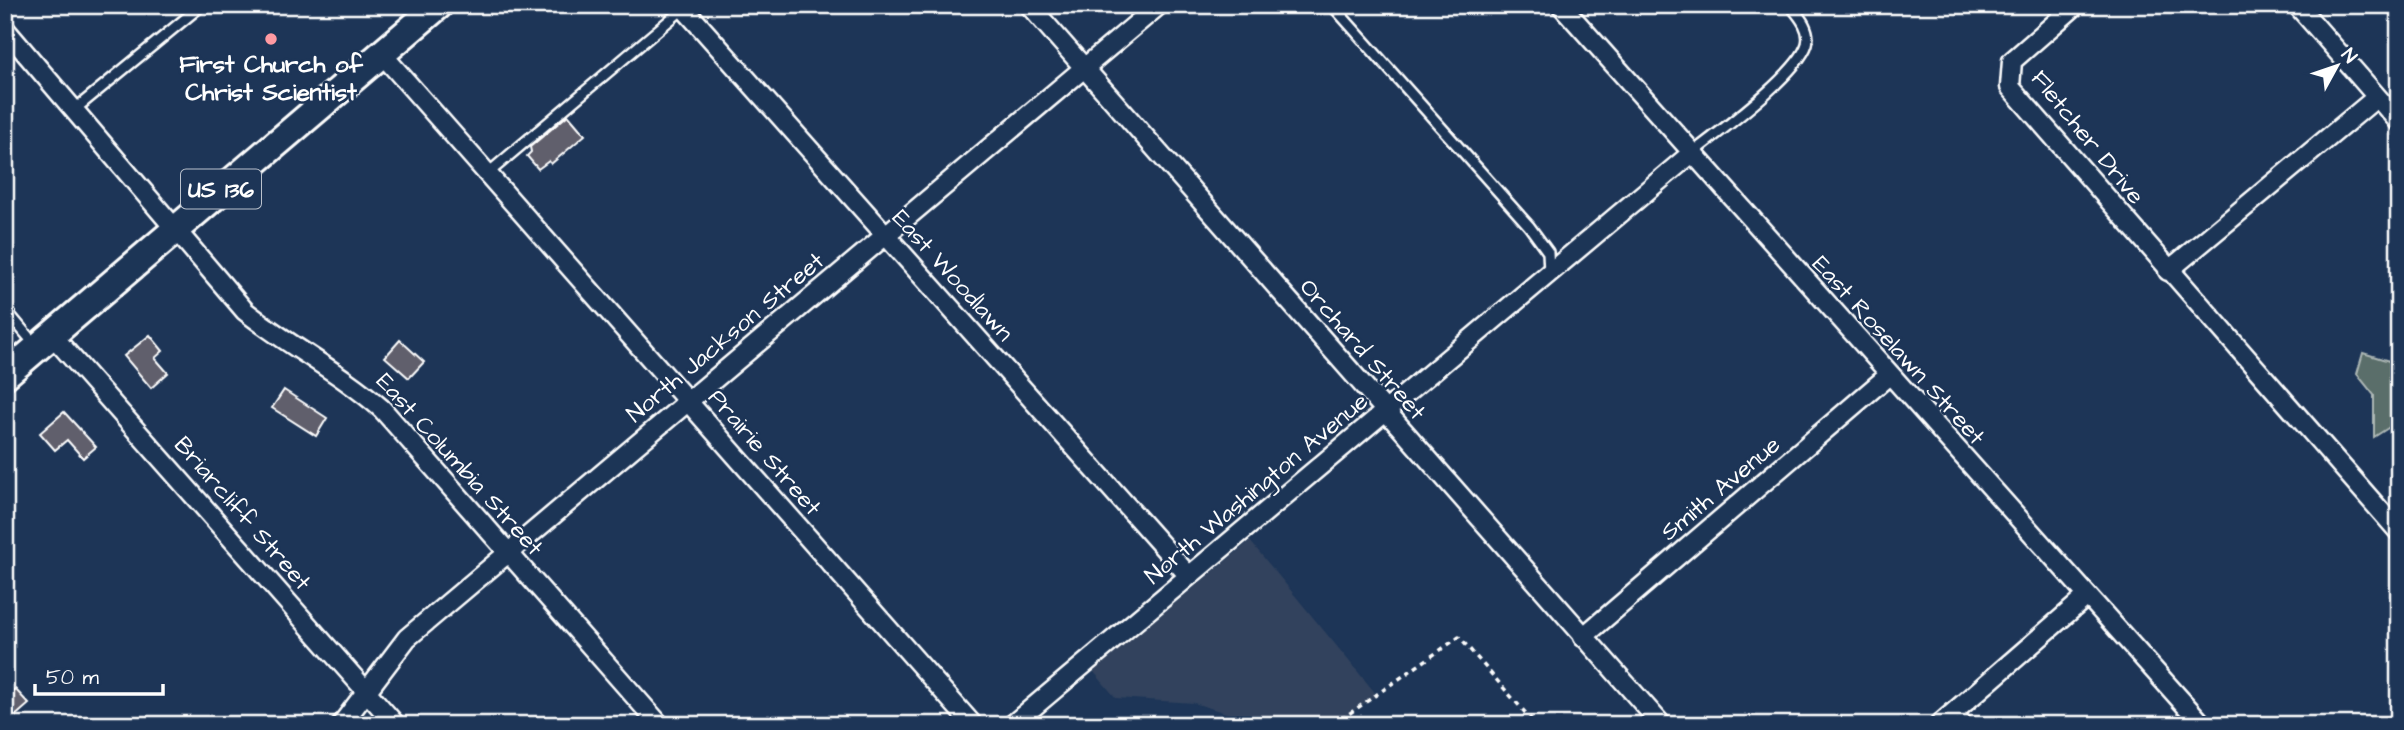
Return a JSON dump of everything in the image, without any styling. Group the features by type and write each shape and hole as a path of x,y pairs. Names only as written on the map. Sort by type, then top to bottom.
{"main road":[{"name":"US 136","path":"5,375 439,5"}],"street":[{"name":"Orchard Street","path":"1029,5 1662,725"},
{"name":"North Jackson Street","path":"341,725 407,638 507,551 1159,5"},
{"name":"East Roselawn Street","path":"1561,5 2086,597 2203,725"},
{"name":"Fletcher Drive","path":"2076,5 2012,61 2010,87 2168,271 2399,532"},
{"path":"2297,5 2399,122"},
{"name":"East Woodlawn","path":"683,7 1189,576"},
{"name":"East Columbia Street","path":"5,29 245,311 283,341 351,382 382,409 660,725"},
{"name":"Prairie Street","path":"382,54 973,725"},
{"path":"2168,271 2377,97"},
{"name":"North Washington Avenue","path":"1012,725 1692,153"},
{"name":"Briarcliff Street","path":"45,341 396,725"},
{"name":"Smith Avenue","path":"1583,637 1889,375"},
{"path":"1939,725 2086,597"}],"lane":[{"path":"74,110 202,5"},
{"path":"1332,5 1529,226 1548,252 1549,274"},
{"path":"1692,153 1759,99 1797,61 1808,43 1805,24 1790,5"},
{"path":"486,175 683,7"},
{"path":"5,309 45,341"},
{"path":"1956,710 1969,725"}],"path":[{"path":"1333,725 1459,637 1536,725"}],"shaded area":[{"path":"1250,541 1377,695 1333,725 1264,725 1194,703 1116,698 1093,671"}],"green space":[{"path":"2363,353 2399,364 2399,421 2374,437 2374,395 2357,374"}],"building":[{"path":"568,115 585,135 551,164 549,161 538,169 527,156 531,152 530,147"},
{"path":"150,335 163,351 155,358 168,373 151,388 124,356"},
{"path":"400,340 424,362 409,378 385,357"},
{"path":"284,390 327,418 316,436 272,408"},
{"path":"64,412 96,447 83,458 67,440 55,450 40,433"},
{"path":"15,689 29,704 5,725 5,698"}],"place":[{"name":"First Church of Christ Scientist","path":"271,39"}]}
